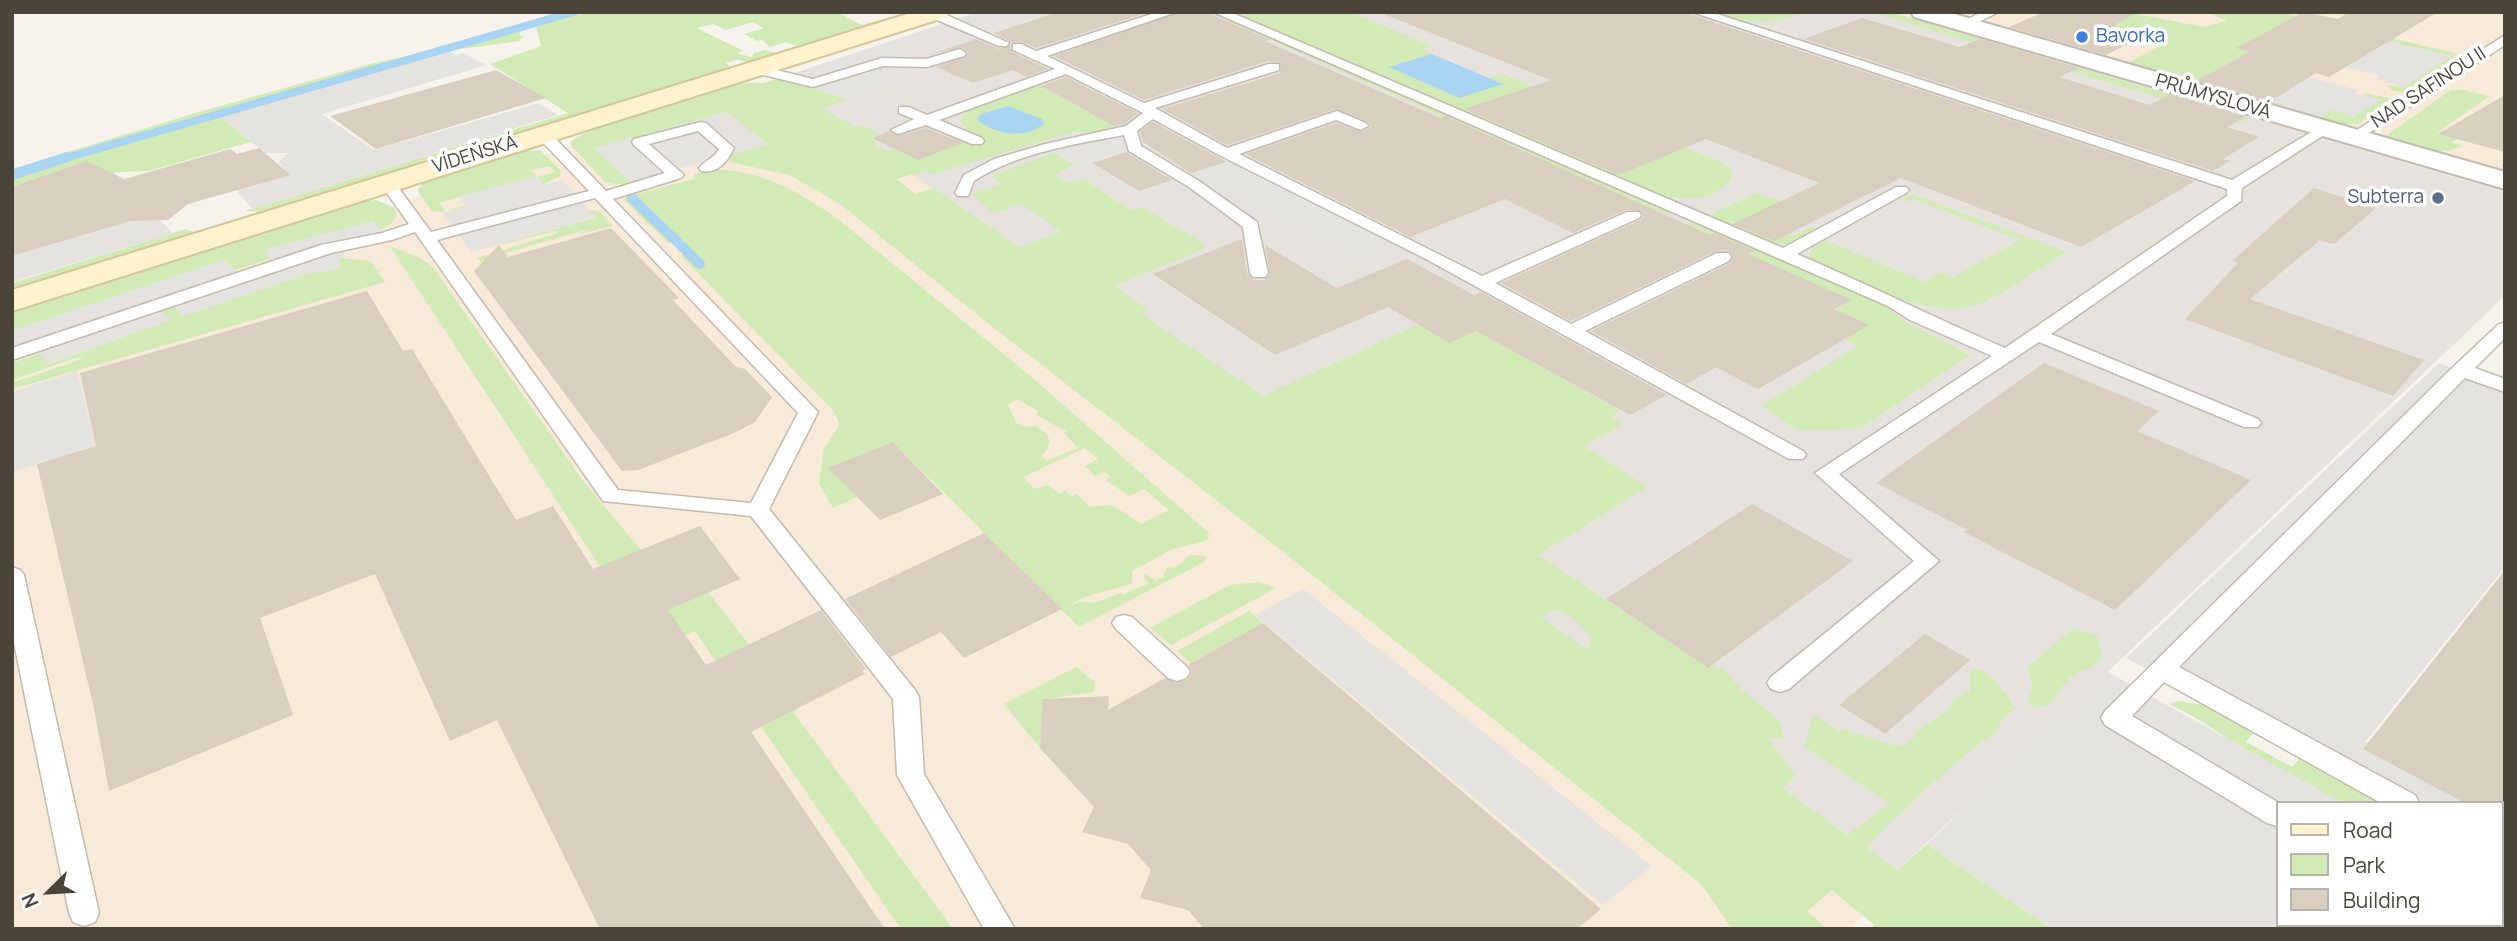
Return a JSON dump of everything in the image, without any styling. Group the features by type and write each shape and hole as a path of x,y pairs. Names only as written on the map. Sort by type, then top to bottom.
{"main road":[{"name":"VÍDEŇSKÁ","path":"12,302 926,14"}],"street":[{"name":"PRŮMYSLOVÁ","path":"1922,12 2505,181"}],"lane":[{"path":"1037,55 1171,12"},
{"path":"1219,12 1785,254 2005,355"},
{"path":"1699,12 2234,186 2326,129"},
{"path":"1964,24 1993,12"},
{"path":"926,14 1003,43"},
{"name":"NAD SAFINOU II","path":"2353,137 2505,39"},
{"path":"1017,47 1068,69 1226,153 1432,255 1796,455"},
{"path":"756,69 813,83 882,62 927,63 960,53"},
{"path":"963,193 967,180 989,166 1094,136 1130,130 1147,110 1274,67"},
{"path":"898,130 1068,69"},
{"path":"904,110 976,141"},
{"path":"1226,153 1337,115 1361,126"},
{"path":"12,354 327,249 600,195 676,176 639,142 701,126 727,148 720,161 706,168"},
{"path":"1130,130 1134,148 1194,184 1251,225 1259,273"},
{"path":"543,134 808,412 758,510"},
{"path":"387,183 611,496 758,510 906,697 911,775 1000,929"},
{"path":"1780,684 1928,561 1826,473 2038,335 2235,198 2234,186"},
{"path":"1785,254 1902,190"},
{"path":"1480,283 1633,215"},
{"path":"1739,235 1760,225"},
{"path":"1569,332 1723,257"},
{"path":"2276,814 2115,718 2267,562 2505,328"},
{"path":"2038,335 2251,423"},
{"path":"2461,370 2505,386"},
{"path":"12,575 84,913"},
{"path":"1124,623 1177,671"},
{"path":"2163,670 2401,801"}],"shaded area":[{"path":"977,12 1039,12 956,36 937,28"},
{"path":"978,12 1891,12 2505,192 2505,296 1898,870 777,79"},
{"path":"1891,12 2505,12 2505,192 2456,177"},
{"path":"919,32 933,38 898,49 915,57 945,51 968,59 848,99 777,79"},
{"path":"2389,41 2452,56 2404,87 2376,79 2380,76 2346,67"},
{"path":"448,51 456,55 463,53 487,65 322,114 374,150 539,103 558,115 253,209 236,190 289,174 278,162 288,153 265,153 219,116"},
{"path":"2309,77 2358,90 2355,93 2382,100 2354,117 2332,110 2322,117 2268,102"},
{"path":"757,85 850,130 1898,870 1851,929 12,929 12,331"},
{"path":"1161,107 1406,242 1356,264 1264,212 1232,226 1172,184 1125,156 1083,170 1054,153 1004,168 977,181 969,191 963,193 934,174 1073,132 1097,132 1120,125 1120,118"},
{"path":"726,112 769,144 630,182 594,148"},
{"path":"536,176 543,185 562,180 596,217 471,252 443,213 467,207 459,196"},
{"path":"160,220 173,233 12,282 12,256 131,221"},
{"path":"373,221 386,237 352,244 340,258 339,269 310,273 183,316 174,307 162,311 171,320 48,364 35,347 12,354 12,331 224,260 243,277 273,267 266,249"},
{"path":"2439,363 2505,386 2505,567 2365,742 2477,801 2386,801 2126,658"},
{"path":"77,371 96,446 12,472 12,392"},
{"path":"1303,589 1652,866 1603,905 1255,615"},
{"path":"2106,671 2339,801 2276,801 2276,927 2503,927 2503,894 2505,929 2052,929 1927,844"}],"green space":[{"path":"589,12 837,12 862,25 891,17 889,20 803,48 786,42 770,47 762,40 757,41 744,34 764,28 753,22 726,30 713,24 696,28 744,51 736,53 752,57 754,53 765,50 779,54 751,63 737,60 726,63 731,67 730,70 268,212 245,211 568,113 490,64 541,46 536,27"},
{"path":"1234,12 1350,12 1432,46 1423,49 1432,54 1390,67 1459,98 1502,84 1490,78 1503,74 1716,160 1729,167 1733,174 1727,184 1718,191 1697,198 1652,192"},
{"path":"1806,12 1771,21 1737,19 1713,13"},
{"path":"1870,12 1889,12 2249,118 2242,122"},
{"path":"2030,12 2126,12 2204,27 2227,21 2207,12 2286,13 2458,54 2451,59 2455,61 2403,93 2392,90 2387,85 2404,87 2451,56 2384,45 2356,37 2237,48 2249,52 2212,72 2332,110 2380,100 2363,95 2364,93 2395,99 2358,124 2331,124 2125,64 2161,46 2108,30 2104,32"},
{"path":"1225,20 1229,20 1671,213 1665,215"},
{"path":"521,31 519,36 524,36 519,41 447,51 220,116 251,142 149,171 116,172 96,186 12,187 12,169 192,114 370,64"},
{"path":"777,79 848,99 821,109 857,127 861,125 880,133 871,138 876,141 875,145 888,151 894,149 918,160 962,141 974,146 984,142 966,130 960,121 967,110 1039,85 1097,117 1120,110 1120,125 1097,132 1073,132 934,174 924,171 896,179 915,194 934,188 1018,247 1062,232 1022,204 994,213 971,194 1003,184 992,176 1054,153 1075,165 1054,175 1066,183 1084,179 1130,210 1141,207 1197,239 1206,248 1114,286 1147,309 1142,315 1263,396 1444,313 1427,330 1450,343 1476,331 1620,411 1611,416 1622,424 1584,446 1647,487 1538,555 1707,667 1712,665 1725,671 1741,690 1781,724 1784,739 1768,737 1795,776 1782,788 1848,835 1889,803 1805,747 1813,714 1840,732 1842,729 1899,747 1910,742 1920,730 1949,709 1952,701 1970,691 1970,669 1991,677 2016,708 2003,718 1996,733 1978,744 1921,793 1866,847 1898,870 1927,844 2052,929 1871,929 1874,925 1832,890 1807,911 1827,929 1732,929 1702,885 840,204 790,175 729,162 731,154 768,144 726,112 652,177 635,182 605,182 570,144 573,139 592,130 738,82 764,83","holes":["1553,610 1570,616 1584,630 1591,640 1588,650 1541,618"]},
{"path":"2451,90 2489,96 2437,133 2457,139 2452,143 2463,145 2434,151 2383,138"},
{"path":"523,150 541,151 561,171 560,176 543,185 537,177 556,172 549,166 531,170 536,176 439,203 445,211 466,205 468,207 440,212 432,211 418,192 419,187 428,180"},
{"path":"717,170 764,178 793,191 834,216 1028,374 1209,533 1208,540 1173,549 1132,571 1132,583 1091,595 1069,606 1082,601 1097,602 1122,592 1122,595 1149,583 1144,574 1156,580 1163,577 1167,568 1176,567 1190,555 1206,556 1204,562 1079,627 893,442 829,468 857,497 833,508 819,484 824,449 840,424 833,410 680,255 689,254 692,250 682,239 668,243 622,198 693,179 695,174","holes":["1017,399 1038,411 1036,415 1066,431 1064,433 1078,448 1046,461 1042,456 1048,447 1048,436 1036,426 1028,427 1016,423 1008,405","1085,448 1098,459 1085,466 1095,476 1104,472 1111,477 1106,480 1129,496 1144,489 1169,510 1141,524 1112,505 1090,507 1077,494 1071,497 1066,491 1060,494 1049,485 1035,489 1023,477"]},
{"path":"1757,193 1781,202 1760,225 1792,236 1812,227 1821,231 1790,244 1771,243 1726,225 1711,214"},
{"path":"1912,194 2067,252 1982,302 1954,308 1933,307 1890,295 1810,260 1811,250 1825,240 1924,282 1941,273 1954,277 2020,240 1913,199 1906,202 1901,200"},
{"path":"376,200 393,207 397,215 391,224 380,230 373,221 267,250 270,259 235,270 224,260 12,331 12,310 362,201"},
{"path":"590,210 599,211 613,226 578,234 593,228 481,262 477,258 558,233 556,231 471,252 595,218"},
{"path":"1691,222 1882,302 1905,322 1970,355 1862,427 1822,431 1797,430 1762,406 1858,346 1845,339 1869,325 1836,309 1851,300 1683,225"},
{"path":"186,229 193,232 184,238 12,291 12,283"},
{"path":"391,248 432,266 584,482 641,550 708,592 798,708 794,713 953,929 901,929 695,631 654,649"},
{"path":"340,258 370,261 385,282 12,389 12,383 82,359 79,357 12,380 12,363 40,353 49,364 170,320 162,311 174,307 183,316 310,273 339,269"},
{"path":"1259,582 1276,588 1171,645 1150,628 1230,585"},
{"path":"1249,611 1263,623 1191,663 1177,651"},
{"path":"2074,628 2097,636 2102,657 2067,680 2049,704 2032,708 2028,698 2033,689 2028,667"},
{"path":"1076,667 1095,682 1094,692 1044,699 1040,748 1004,704"},
{"path":"2178,701 2204,705 2255,731 2246,742 2292,767 2302,756 2383,801 2320,801 2206,724 2170,704"}],"water":[{"path":"1432,54 1503,84 1459,98 1389,67"},
{"path":"1008,106 1042,119 1044,123 1037,129 1020,134 1001,132 977,119 981,114"}],"building":[{"path":"1058,12 1149,12 1036,48 1022,42 1011,42 994,33"},
{"path":"1179,12 1206,12 1440,118 1445,116 1710,235 1714,233 1755,251 1748,254 1852,300 1834,309 1869,325 1758,389 1716,367 1686,384 1591,331 1730,263 1733,256 1729,250 1716,251 1571,321 1501,283 1640,220 1643,216 1641,211 1626,210 1573,233 1505,199 1410,237 1246,154 1336,123 1362,132 1371,127 1367,121 1336,109 1227,145 1162,109 1280,73 1281,62 1268,61 1144,100 1054,56"},
{"path":"1386,12 1683,12 2195,181 2081,247 1901,178 1774,241 1733,224 1819,183 1706,139 1619,175 1464,109 1551,80 1386,15"},
{"path":"2044,12 2138,12 2106,30 2119,33 2110,37 2130,43 2106,55 2009,27"},
{"path":"2304,12 2338,19 2349,12 2438,12 2329,77 2316,73 2269,102 2196,81 2249,52 2236,48"},
{"path":"1862,18 1960,47 1980,39 2079,68 2059,77 2150,105 2170,94 2245,116 2227,127 2259,137 2223,159 2230,161 2213,171 1804,39"},
{"path":"976,39 999,49 1010,46 1012,52 1048,69 1026,77 1013,70 973,83 936,67 966,57 969,52 961,47 925,56"},
{"path":"496,70 546,98 376,149 330,116"},
{"path":"1066,77 1138,113 1125,124 1114,126 1041,86"},
{"path":"2505,95 2505,152 2438,134"},
{"path":"1153,122 1226,162 1191,173 1143,142 1140,132"},
{"path":"926,128 963,143 918,160 872,138 889,131 899,136"},
{"path":"259,148 291,175 188,204 168,220 131,221 12,256 12,187 87,161 124,179 230,149 237,154"},
{"path":"1126,152 1172,180 1139,191 1092,163"},
{"path":"2314,188 2376,208 2334,244 2320,240 2250,299 2424,360 2393,396 2185,319 2238,263 2232,261"},
{"path":"611,228 679,298 673,300 736,367 745,369 772,397 755,422 734,433 638,470 622,471 474,271 499,245 508,257"},
{"path":"1242,239 1247,273 1253,280 1265,280 1270,275 1265,245 1337,288 1407,259 1474,295 1481,292 1667,395 1630,415 1476,331 1450,343 1388,307 1275,355 1153,274"},
{"path":"367,291 403,351 412,349 516,520 553,506 593,569 700,526 740,579 668,610 706,665 821,610 866,669 862,671 865,674 751,732 885,929 600,929 497,720 450,741 375,574 260,618 293,715 109,791 94,709 37,464 96,446 80,373"},
{"path":"2044,363 2159,411 2137,431 2251,480 2115,610 1876,483"},
{"path":"893,442 943,494 880,520 828,468"},
{"path":"1752,504 1853,561 1708,668 1606,599"},
{"path":"984,533 1062,609 964,658 941,632 891,657 845,599"},
{"path":"2505,570 2505,803 2461,801 2363,749"},
{"path":"1263,623 1601,909 1577,929 1204,929 1188,910 1140,898 1151,870 1128,844 1082,832 1094,807 1040,748 1043,699 1109,696 1108,710 1165,678 1176,683 1187,680 1192,673 1188,665"},
{"path":"1925,634 1970,660 1885,734 1839,705"}],"waterway":[{"path":"62,159 574,12"},
{"path":"12,175 67,157"},
{"path":"632,198 700,264"}],"place":[{"name":"Bavorka","path":"2082,37"},
{"name":"Subterra","path":"2438,198"}]}
